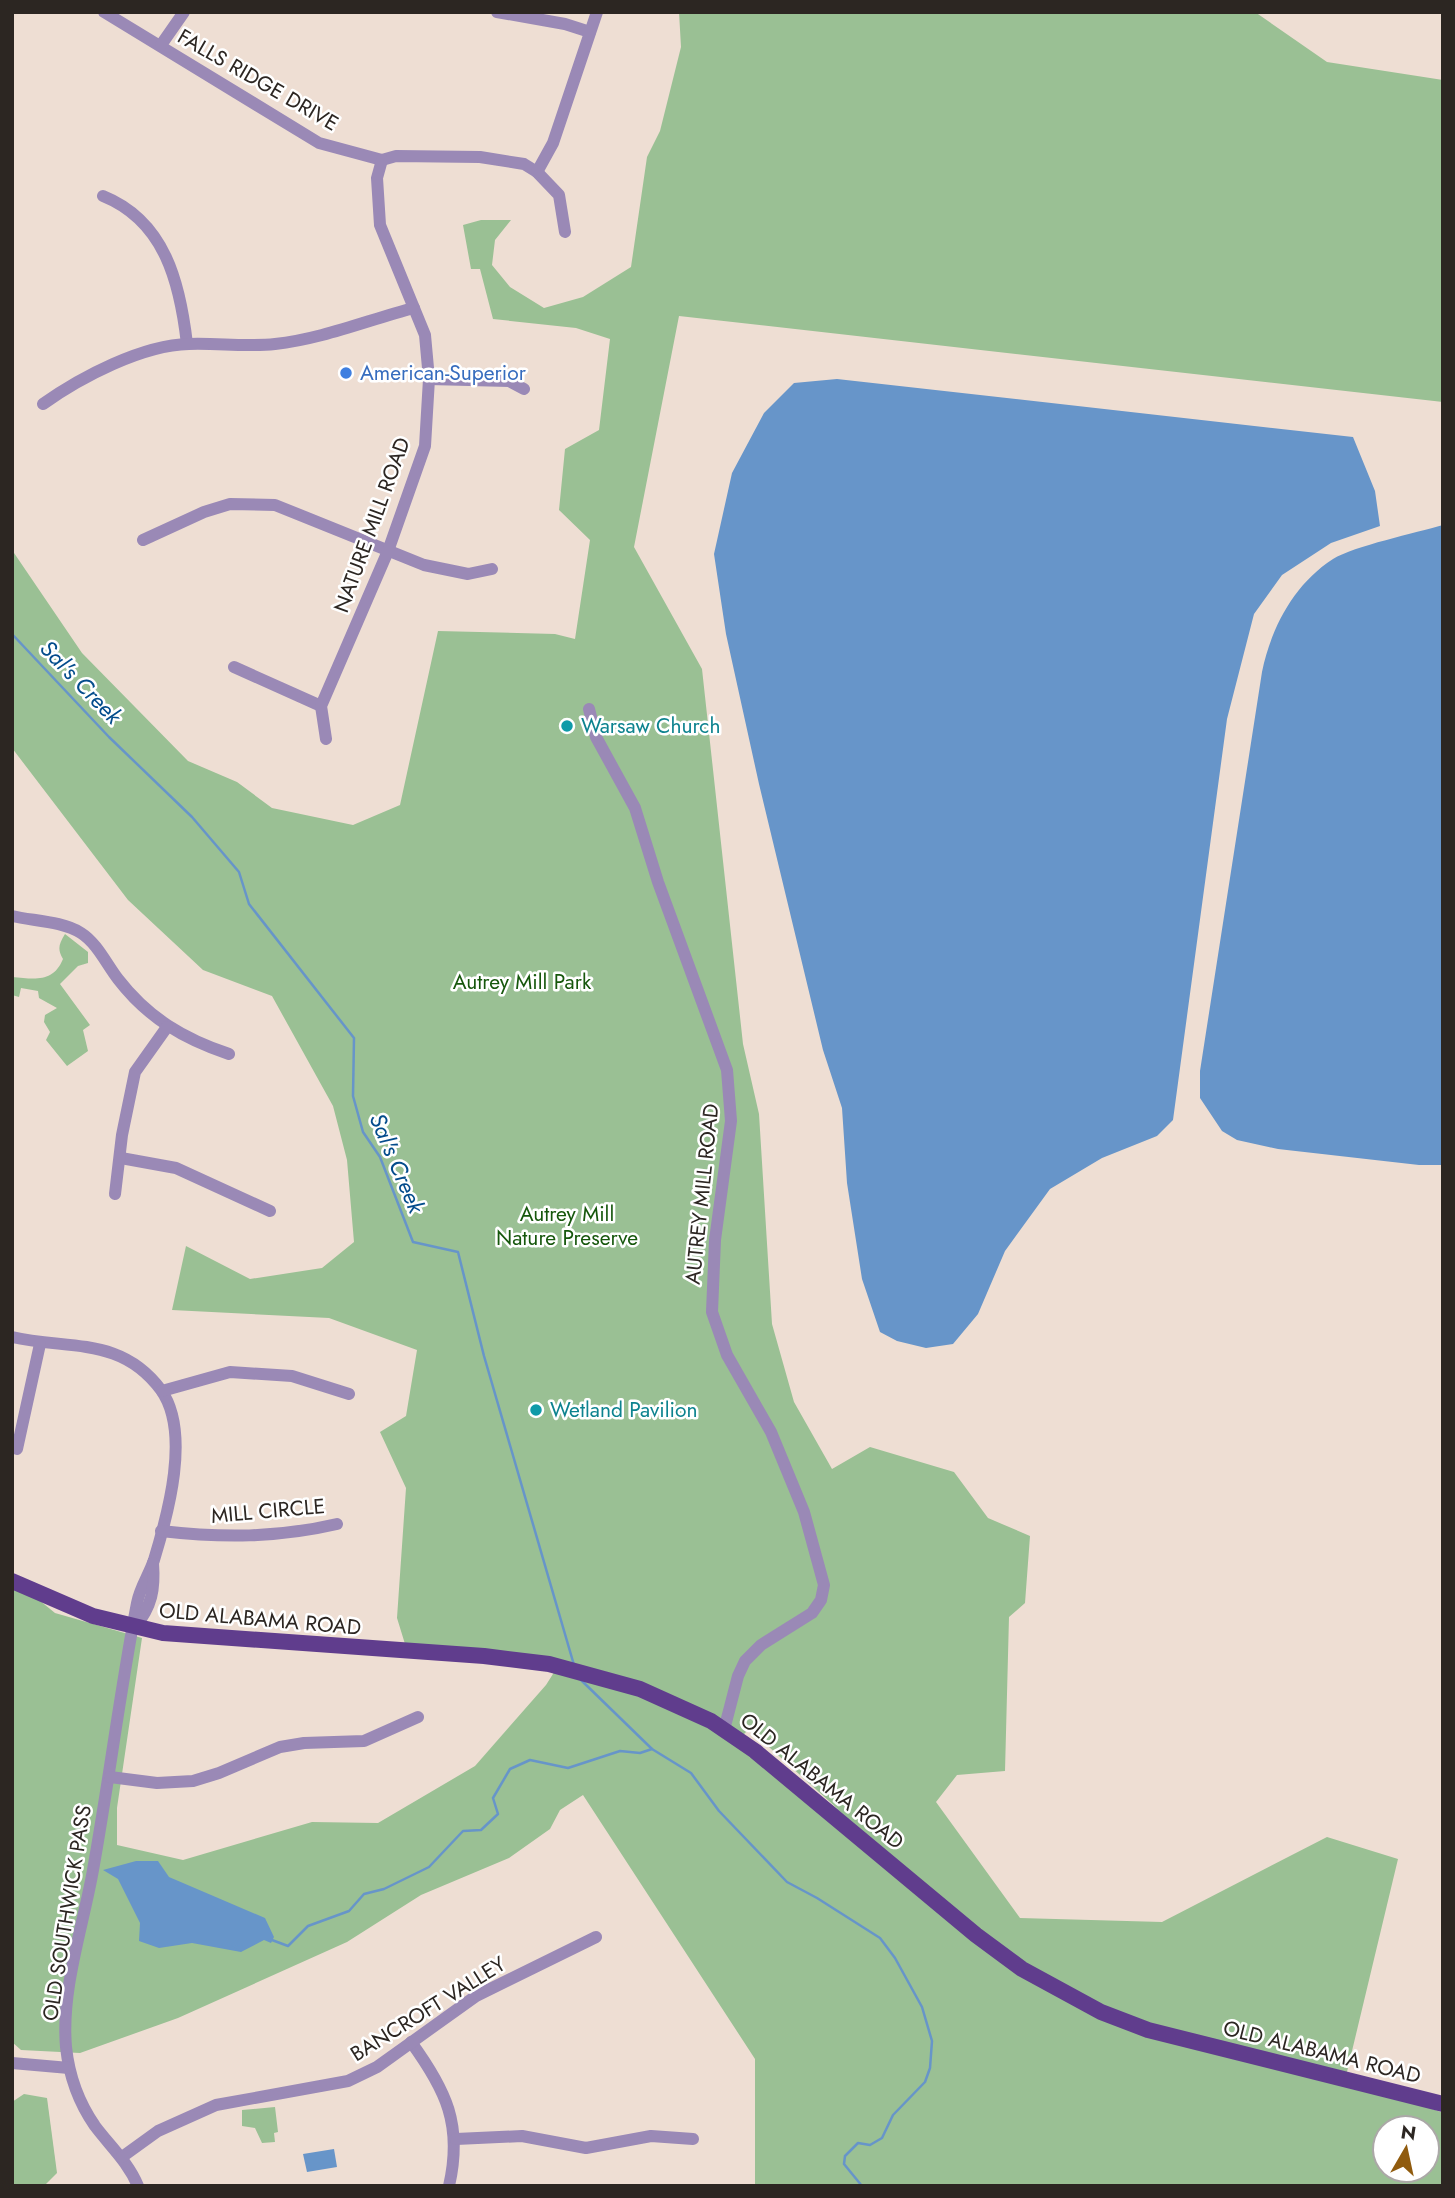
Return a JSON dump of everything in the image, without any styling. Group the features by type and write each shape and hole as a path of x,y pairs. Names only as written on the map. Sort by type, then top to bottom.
{"main road":[{"name":"OLD ALABAMA ROAD","path":"12,1581 52,1601 134,1628 193,1637 484,1656 549,1664 640,1689 687,1709 724,1730 784,1773 976,1935 1057,1991 1148,2030 1443,2104"}],"street":[{"name":"FALLS RIDGE DRIVE","path":"104,12 319,143 382,160 396,156 480,157 524,164 537,172"},
{"path":"161,46 184,12"},
{"path":"497,12 565,24 590,32"},
{"path":"565,232 559,195 537,172 553,143 597,12"},
{"name":"NATURE MILL ROAD","path":"321,706 388,551 425,446 429,379 425,335 380,225 377,178 382,160"},
{"path":"103,196 123,204 144,222 162,247 174,274 187,344"},
{"path":"43,404 82,378 141,355 187,344 276,344 414,308"},
{"path":"429,379 509,381 524,389"},
{"path":"143,540 204,512 230,504 275,505 424,565 468,574 492,569"},
{"path":"233,667 321,706 326,739"},
{"name":"AUTREY MILL ROAD","path":"589,709 596,737 635,808 658,882 727,1070 731,1121 715,1240 712,1312 727,1355 771,1432 804,1512 822,1576 821,1600 812,1612 761,1645 745,1661 738,1676 724,1730"},
{"path":"12,916 64,926 81,933 140,1004 167,1027 190,1041 229,1054"},
{"path":"115,1194 122,1135 135,1072 167,1027"},
{"path":"121,1158 176,1168 270,1211"},
{"path":"12,1338 40,1344 86,1345 108,1350 124,1357 162,1391 176,1429 177,1449 153,1563 155,1585 149,1610 134,1628"},
{"path":"17,1449 24,1430 40,1344"},
{"path":"162,1391 230,1373 292,1376 349,1394"},
{"name":"MILL CIRCLE","path":"161,1531 225,1538 310,1530 337,1524"},
{"name":"OLD SOUTHWICK PASS","path":"134,1628 110,1777 69,1996 66,2043 69,2068 88,2115 122,2157 138,2186"},
{"path":"110,1777 157,1783 193,1781 219,1773 279,1747 304,1743 364,1741 418,1717"},
{"name":"BANCROFT VALLEY","path":"122,2157 158,2131 197,2112 231,2101 316,2089 348,2081 377,2067 476,1996 596,1937"},
{"path":"411,2042 444,2092 456,2139 449,2186"},
{"path":"12,2063 69,2068"},
{"path":"456,2139 522,2136 586,2148 651,2136 693,2139"}],"green space":[{"path":"679,12 1255,12 1327,62 1443,80 1443,402 679,316 634,547 702,669 743,1044 759,1114 772,1324 794,1402 832,1469 870,1447 954,1472 988,1518 1030,1536 1025,1603 1009,1617 1005,1771 957,1775 936,1802 1020,1918 1162,1922 1327,1837 1398,1859 1346,2076 1443,2113 1443,2186 755,2186 755,2059 583,1795 560,1810 550,1829 509,1858 421,1895 347,1942 178,2018 80,2053 21,2050 12,2042 12,1578 55,1613 142,1638 117,1808 117,1845 183,1860 312,1822 378,1823 475,1766 546,1685 558,1666 405,1644 397,1618 406,1488 380,1432 406,1416 417,1350 329,1318 172,1310 186,1246 250,1279 322,1268 354,1242 347,1160 333,1106 272,996 203,970 128,900 12,748 12,550 82,653 188,761 237,782 272,808 353,825 400,805 438,631 555,634 575,639 590,540 559,510 565,449 599,430 610,339 576,328 493,319 480,269 471,269 463,225 481,220 511,220 495,240 492,265 510,287 544,308 583,297 631,267 647,157 660,131 681,47","holes":["749,1729 839,1810 740,1738"]},
{"path":"65,934 88,952 88,963 78,966 60,984 90,1025 83,1030 88,1051 67,1066 46,1040 50,1032 44,1022 45,1015 57,1008 39,998 38,991 21,988 19,997 12,995 12,977 42,978 49,976 59,967 63,959 60,946"},
{"path":"24,2094 47,2098 57,2173 44,2186 12,2186 12,2102"},
{"path":"275,2107 278,2132 274,2133 275,2142 262,2143 255,2128 242,2126 242,2110"}],"water":[{"path":"837,379 1353,437 1375,491 1380,526 1331,543 1282,575 1254,614 1227,719 1173,1120 1157,1136 1102,1158 1050,1189 1005,1251 978,1314 953,1344 926,1348 897,1341 880,1332 862,1279 847,1183 842,1108 823,1050 759,784 726,634 714,554 732,473 764,413 794,383"},
{"path":"1443,525 1443,1165 1419,1165 1278,1149 1237,1140 1222,1131 1200,1098 1200,1071 1262,672 1271,639 1296,594 1319,569 1333,559 1370,545"},
{"path":"136,1861 158,1861 169,1877 265,1918 274,1937 271,1943 264,1940 241,1952 192,1943 159,1948 139,1941 140,1923 118,1879 103,1870"},
{"path":"334,2149 337,2167 307,2172 303,2154"}],"waterway":[{"name":"Sal's Creek","path":"12,634 109,737 192,817 239,872 249,904 354,1038 353,1096 363,1132 380,1157 413,1242 458,1252 484,1356 574,1665"},
{"path":"581,1680 652,1749 691,1773 719,1811 787,1882 880,1938 895,1958 922,2007 932,2041 930,2068 925,2082 893,2115 882,2138 870,2145 858,2143 845,2156 844,2164 862,2186"},
{"path":"272,1940 288,1946 308,1926 349,1911 364,1894 384,1889 429,1867 463,1831 481,1830 498,1814 493,1798 510,1769 530,1760 568,1768 620,1751 640,1753 652,1749"}],"place":[{"name":"American-Superior","path":"346,373"},
{"name":"Warsaw Church","path":"567,726"},
{"name":"Wetland Pavilion","path":"536,1410"}],"park label":[{"name":"Autrey Mill Park","path":"522,982"},
{"name":"Autrey Mill Nature Preserve","path":"567,1226"}]}
